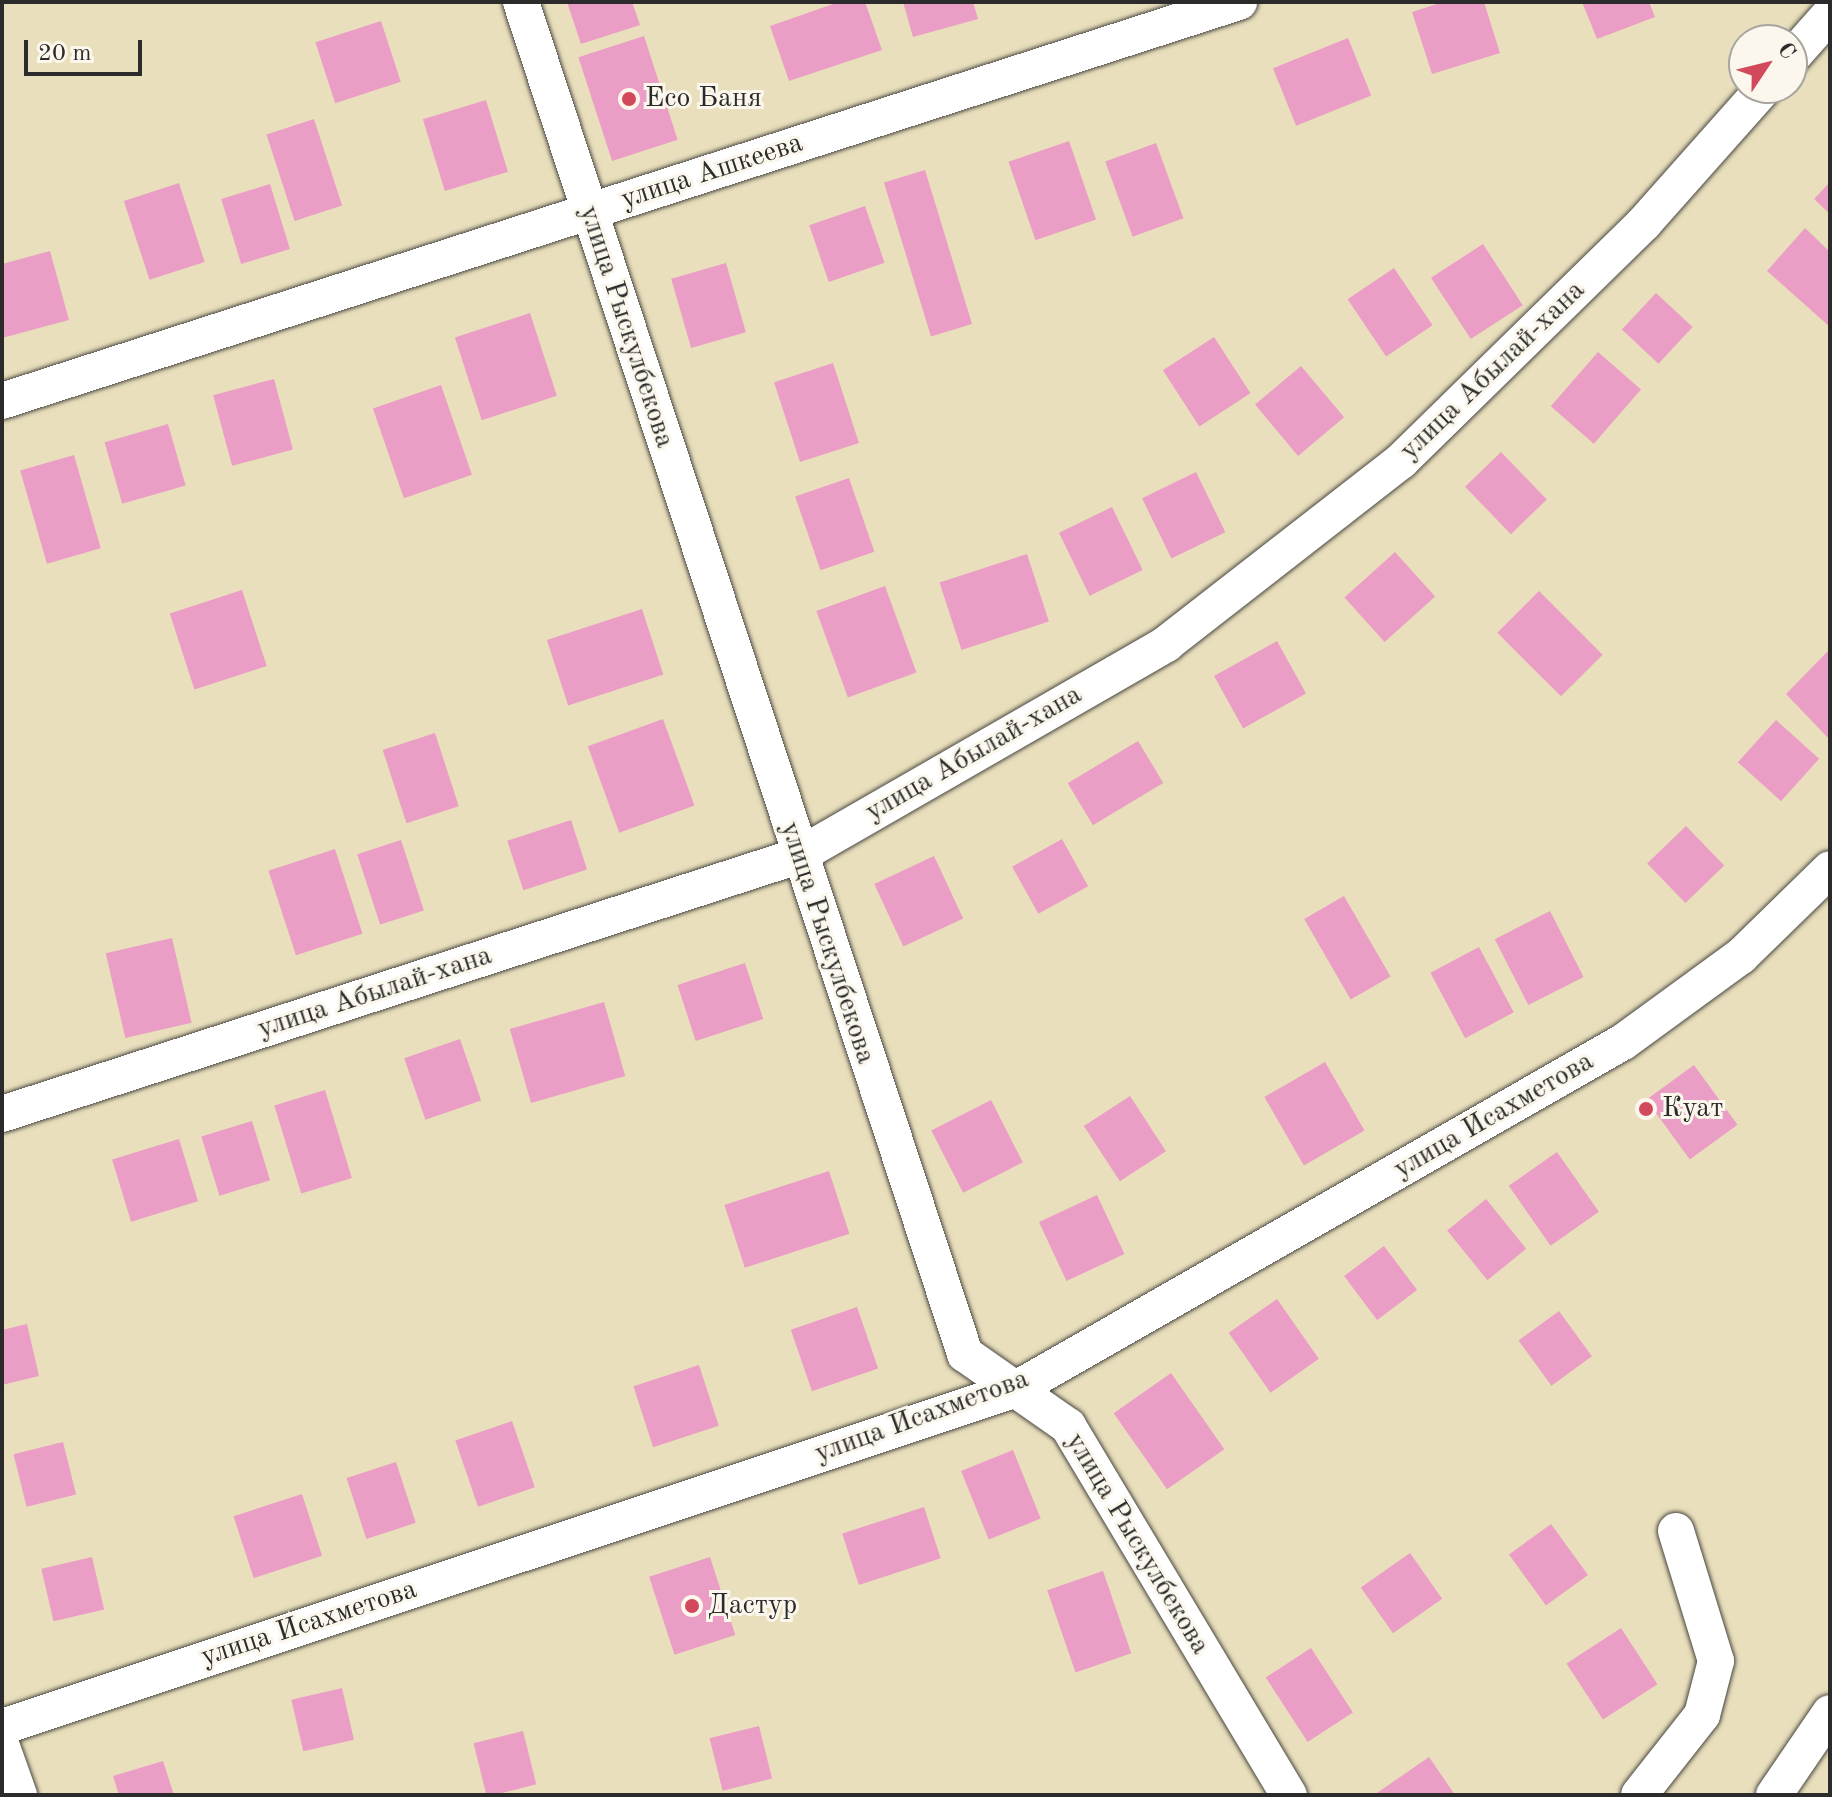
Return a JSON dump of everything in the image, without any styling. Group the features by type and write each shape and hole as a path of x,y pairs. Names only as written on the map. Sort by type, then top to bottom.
{"street":[{"name":"улица Рыскулбекова","path":"521,2 798,856 965,1354 1068,1426 1289,1795"},
{"name":"улица Ашкеева","path":"2,401 1239,2"},
{"path":"1808,39 1830,14"},
{"name":"улица Абылай-хана","path":"2,1114 798,856 1166,644 1401,461 1644,223 1750,104"},
{"name":"улица Исахметова","path":"2,1727 1016,1389 1623,1042 1741,956 1830,869"},
{"path":"1639,1795 1702,1715 1716,1661 1676,1531"},
{"path":"1774,1795 1830,1713"},
{"path":"2,1747 19,1795"}],"building":[{"path":"567,2 632,2 640,25 581,44"},
{"path":"839,2 865,2 882,50 789,81 770,26"},
{"path":"903,2 973,2 978,19 913,37"},
{"path":"1443,2 1484,2 1500,53 1432,74 1412,12"},
{"path":"1582,2 1649,2 1655,17 1597,39"},
{"path":"381,21 401,82 335,103 315,42"},
{"name":"Eco Баня","path":"644,36 678,140 612,161 578,57"},
{"path":"1348,38 1371,95 1296,126 1273,68"},
{"path":"486,100 508,172 445,191 423,119"},
{"path":"314,119 342,206 295,221 266,134"},
{"path":"1069,141 1096,219 1036,240 1008,162"},
{"path":"1156,143 1183,218 1133,237 1105,161"},
{"path":"925,170 972,324 931,337 884,183"},
{"path":"1830,182 1830,214 1814,199"},
{"path":"179,183 205,262 149,280 124,201"},
{"path":"270,184 290,249 241,264 221,199"},
{"path":"865,206 885,263 829,282 809,225"},
{"path":"1805,228 1830,252 1830,327 1767,271"},
{"path":"1483,244 1523,305 1471,339 1431,278"},
{"path":"50,251 69,320 2,338 2,264"},
{"path":"726,263 746,332 691,348 671,279"},
{"path":"1394,268 1433,325 1386,357 1348,299"},
{"path":"1656,293 1693,327 1658,364 1622,330"},
{"path":"530,313 557,396 482,420 455,337"},
{"path":"1214,337 1250,393 1199,426 1163,370"},
{"path":"1598,352 1641,389 1594,444 1551,406"},
{"path":"833,363 859,443 800,462 774,382"},
{"path":"1301,366 1344,417 1298,456 1255,405"},
{"path":"274,379 293,450 232,466 213,395"},
{"path":"441,385 472,475 404,498 373,408"},
{"path":"168,424 186,486 122,504 105,442"},
{"path":"1501,452 1547,499 1511,534 1465,487"},
{"path":"74,455 101,548 47,564 20,470"},
{"path":"1196,472 1225,532 1171,559 1142,498"},
{"path":"849,478 874,552 820,570 795,497"},
{"path":"1112,507 1143,570 1090,596 1059,533"},
{"path":"1395,552 1435,597 1385,642 1344,598"},
{"path":"1027,554 1049,622 961,650 940,582"},
{"path":"885,586 916,672 848,697 816,611"},
{"path":"242,590 267,666 194,690 170,613"},
{"path":"1539,591 1603,655 1561,696 1497,633"},
{"path":"642,609 663,675 568,706 547,640"},
{"path":"1277,641 1306,693 1243,728 1214,676"},
{"path":"1830,649 1830,740 1786,694"},
{"path":"663,719 694,805 619,833 588,746"},
{"path":"1776,720 1819,759 1781,801 1738,762"},
{"path":"435,733 459,806 406,823 383,750"},
{"path":"1138,741 1163,783 1093,825 1068,783"},
{"path":"571,820 587,869 523,890 507,841"},
{"path":"1686,826 1724,866 1685,903 1647,864"},
{"path":"1062,839 1088,886 1038,914 1012,867"},
{"path":"401,840 424,910 380,925 357,854"},
{"path":"335,849 363,934 296,955 268,871"},
{"path":"934,856 963,919 903,946 874,884"},
{"path":"1344,896 1390,977 1351,1000 1304,919"},
{"path":"1550,911 1584,977 1528,1005 1495,939"},
{"path":"172,938 192,1023 125,1038 106,953"},
{"path":"1479,947 1514,1012 1465,1038 1430,973"},
{"path":"745,963 763,1019 696,1041 677,985"},
{"path":"604,1002 625,1076 531,1103 510,1029"},
{"path":"460,1039 481,1100 425,1120 404,1058"},
{"path":"1325,1062 1364,1130 1304,1165 1264,1097"},
{"path":"1694,1065 1737,1125 1690,1160 1646,1100"},
{"path":"325,1090 352,1178 301,1193 274,1105"},
{"path":"1130,1096 1166,1151 1120,1181 1084,1126"},
{"path":"991,1100 1023,1162 963,1193 931,1130"},
{"path":"252,1121 270,1180 219,1196 201,1136"},
{"path":"179,1139 198,1201 131,1222 112,1159"},
{"path":"1557,1152 1599,1212 1551,1246 1509,1186"},
{"path":"829,1171 849,1234 745,1268 724,1205"},
{"path":"1097,1195 1124,1254 1066,1281 1039,1222"},
{"path":"1486,1199 1526,1249 1487,1280 1447,1230"},
{"path":"1384,1246 1417,1290 1377,1320 1344,1276"},
{"path":"1277,1299 1319,1359 1271,1393 1229,1333"},
{"path":"857,1307 878,1368 812,1391 791,1330"},
{"path":"1559,1311 1592,1356 1551,1386 1519,1340"},
{"path":"27,1324 39,1376 2,1385 2,1330"},
{"path":"699,1365 719,1426 653,1447 633,1386"},
{"path":"1171,1373 1224,1449 1167,1489 1114,1413"},
{"path":"512,1421 535,1487 478,1507 455,1441"},
{"path":"63,1442 76,1494 27,1507 14,1454"},
{"path":"1013,1450 1041,1519 989,1540 961,1471"},
{"path":"396,1462 416,1523 366,1539 347,1478"},
{"path":"302,1494 322,1556 254,1578 234,1516"},
{"path":"924,1507 941,1558 859,1585 842,1534"},
{"path":"1551,1524 1588,1575 1546,1606 1509,1555"},
{"path":"1410,1553 1442,1599 1393,1633 1361,1587"},
{"path":"92,1557 104,1610 53,1621 41,1569"},
{"name":"Дастур","path":"710,1557 735,1635 674,1655 649,1577"},
{"path":"1103,1571 1131,1653 1076,1672 1047,1590"},
{"path":"1621,1628 1657,1684 1603,1720 1566,1663"},
{"path":"1311,1648 1353,1713 1308,1742 1266,1677"},
{"path":"342,1688 354,1740 303,1751 291,1700"},
{"path":"759,1726 772,1778 723,1791 710,1738"},
{"path":"523,1731 536,1784 486,1795 474,1743"},
{"path":"1429,1757 1455,1795 1374,1795"},
{"path":"163,1761 174,1795 119,1795 113,1776"}],"place":[{"name":"Eco Баня","path":"629,99"},
{"name":"Куат","path":"1646,1109"},
{"name":"Дастур","path":"692,1606"}]}
